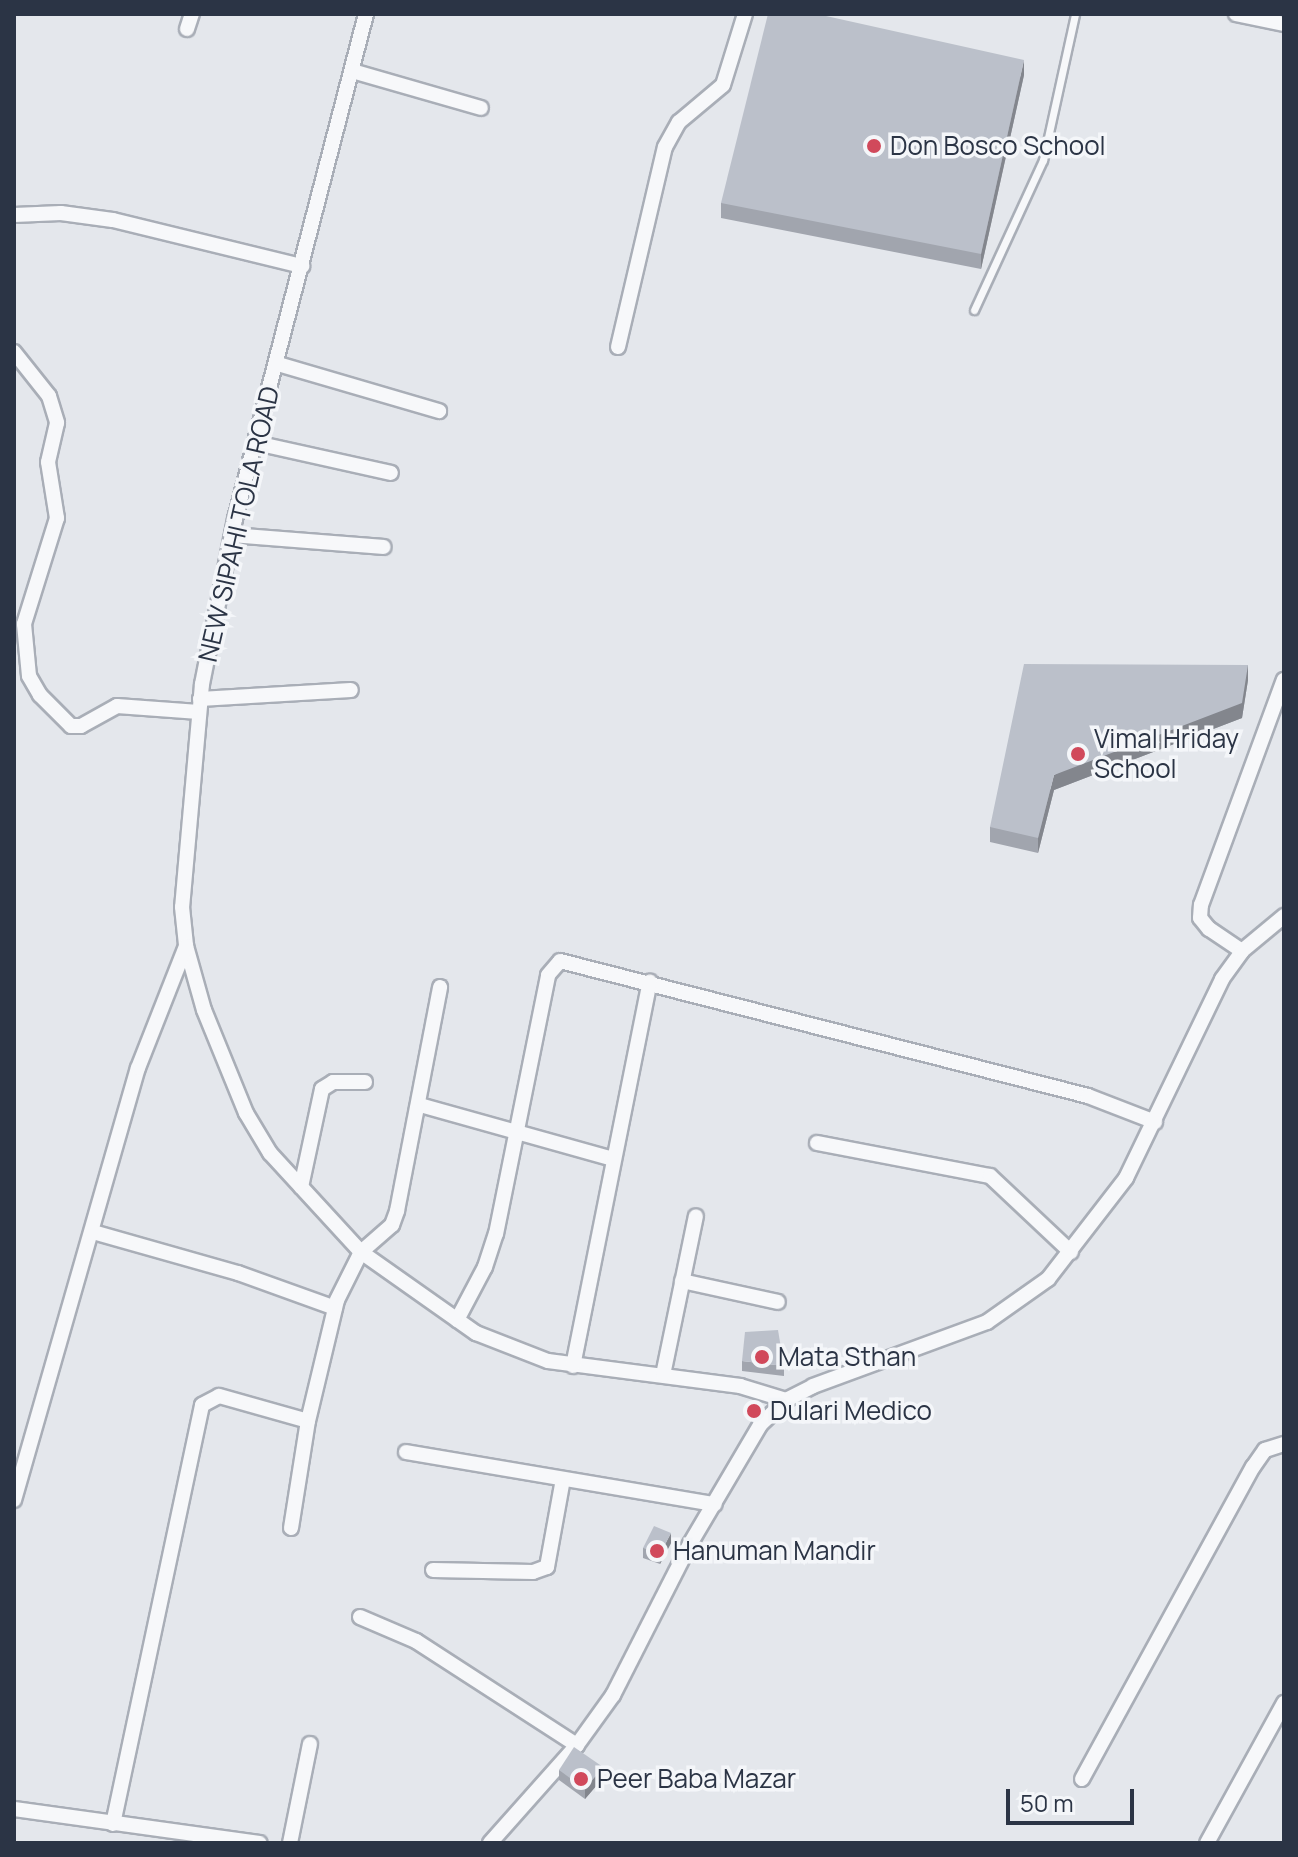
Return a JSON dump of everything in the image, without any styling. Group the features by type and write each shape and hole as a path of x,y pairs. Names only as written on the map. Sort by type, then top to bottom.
{"street":[{"path":"187,29 192,14"},
{"name":"NEW SIPAHI TOLA ROAD","path":"366,14 232,535 200,706 185,852 186,946 204,1010 246,1113 270,1153 361,1252 457,1320 515,1352 573,1366 740,1386 786,1400"},
{"path":"618,347 665,147 679,122 723,85 745,14"},
{"path":"1236,14 1284,24"},
{"path":"352,71 481,108"},
{"path":"14,215 61,213 113,220 302,266"},
{"path":"14,352 49,396 57,423 48,462 57,518 24,624 29,676 40,695 71,726 81,726 117,706 200,706 351,690"},
{"path":"278,364 439,411"},
{"path":"256,443 391,473"},
{"path":"232,535 384,547"},
{"path":"1242,951 1209,929 1200,918 1201,905 1280,704 1284,680"},
{"path":"490,1843 577,1745 613,1695 760,1425 786,1400 987,1322 1017,1306 1071,1252 1126,1178 1206,1008 1242,951 1284,916"},
{"path":"14,1500 138,1068 186,946"},
{"path":"457,1320 496,1234 551,965 571,962 650,982 829,1033 1088,1096 1155,1122"},
{"path":"573,1366 650,982"},
{"path":"291,1528 308,1421 335,1308 361,1252 392,1225 420,1105 440,987"},
{"path":"301,1187 322,1089 333,1082 365,1082"},
{"path":"420,1105 613,1159"},
{"path":"817,1143 990,1176 1071,1252"},
{"path":"663,1375 696,1216"},
{"path":"93,1232 238,1273 335,1308"},
{"path":"682,1281 778,1302"},
{"path":"113,1824 202,1405 219,1396 308,1421"},
{"path":"1082,1779 1253,1467 1265,1450 1284,1444"},
{"path":"406,1452 715,1504"},
{"path":"433,1570 533,1572 547,1567 563,1479"},
{"path":"360,1617 416,1641 577,1745"},
{"path":"1207,1843 1284,1703"},
{"path":"290,1843 310,1744"},
{"path":"14,1809 260,1843"}],"lane":[{"path":"974,310 1043,160 1075,14"}],"building":[{"name":"Don Bosco School","path":"768,14 817,14 1024,60 981,254 721,203"},
{"name":"Vimal Hriday School","path":"1024,664 1248,665 1242,703 1054,775 1038,838 990,827"},
{"name":"Mata Sthan","path":"778,1330 784,1366 742,1361 745,1332"},
{"path":"654,1526 671,1533 660,1554 643,1548"},
{"path":"574,1747 603,1767 585,1789 559,1770"}],"place":[{"name":"Don Bosco School","path":"874,146"},
{"name":"Vimal Hriday School","path":"1078,754"},
{"name":"Mata Sthan","path":"762,1357"},
{"name":"Dulari Medico","path":"754,1411"},
{"name":"Hanuman Mandir","path":"657,1551"},
{"name":"Peer Baba Mazar","path":"581,1779"}]}
